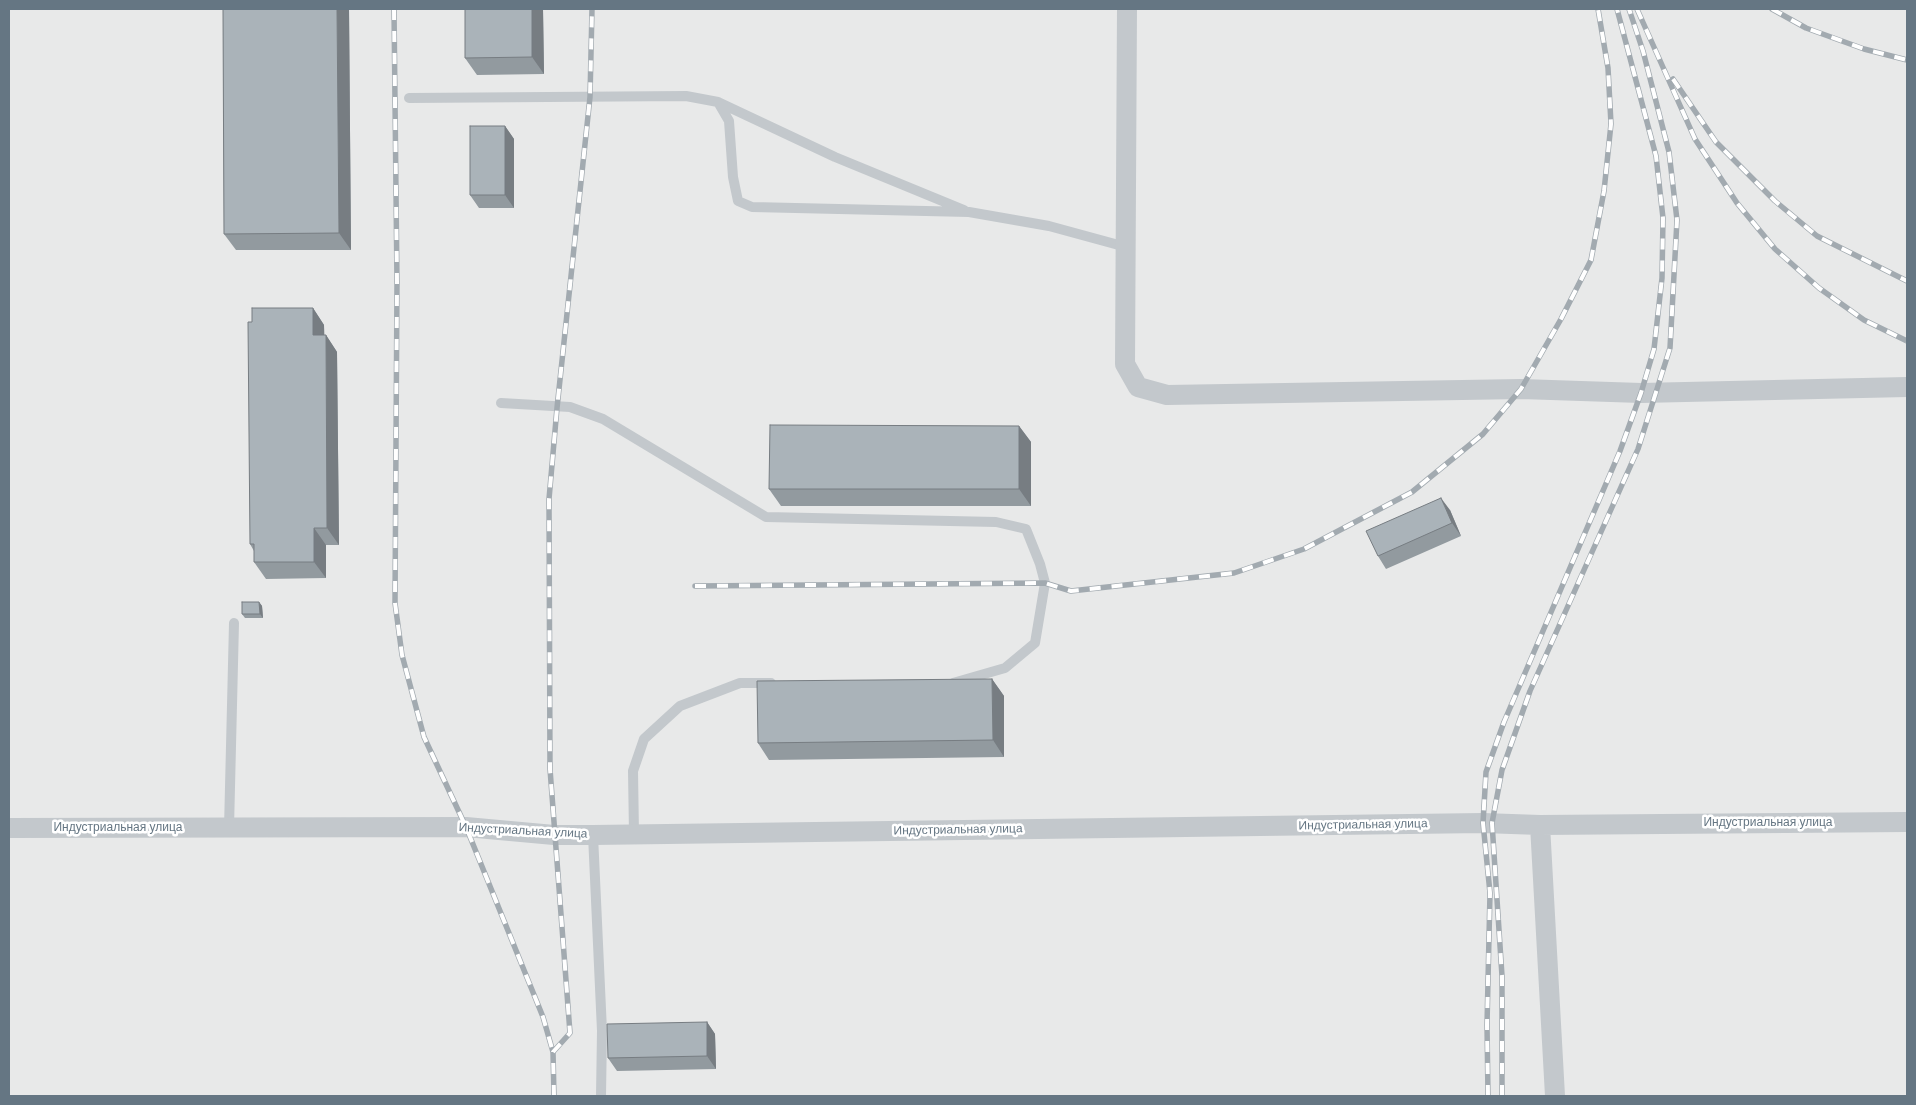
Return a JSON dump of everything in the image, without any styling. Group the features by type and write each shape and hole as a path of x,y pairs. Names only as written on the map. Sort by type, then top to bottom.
{"street":[{"path":"1127,9 1125,364 1138,387 1167,395 1521,389 1641,393 1907,386"},
{"name":"Индустриальная улица","path":"9,828 466,827 554,835 593,835 1483,823 1540,825 1907,822"},
{"path":"1540,825 1555,1096"}],"lane":[{"path":"409,98 686,96 718,102 835,157 969,212"},
{"path":"718,102 729,122 732,176 738,201 752,207 969,212 1049,226 1126,247"},
{"path":"501,403 570,408 603,419 766,517 996,522 1026,529 1040,564 1045,583 1035,643 1005,668 956,682 946,682"},
{"path":"229,828 234,622"},
{"path":"634,834 633,771 644,738 680,706 740,683 779,683"},
{"path":"593,835 602,1031 601,1096"}],"shaded area":[{"path":"9,9 1907,9 1907,1096 9,1096"}],"building":[{"path":"223,9 337,9 339,233 224,234"},
{"path":"465,9 532,9 532,57 465,58"},
{"path":"470,126 505,126 505,195 470,195"},
{"path":"252,308 313,308 313,335 326,335 327,528 314,528 314,562 254,562 254,544 250,544 248,322 252,322"},
{"path":"770,425 1019,426 1019,489 769,489"},
{"path":"1441,498 1452,523 1378,556 1366,531"},
{"path":"242,602 259,602 260,614 242,614"},
{"path":"992,679 993,740 758,743 757,681"},
{"path":"707,1022 707,1056 608,1058 607,1024"}],"railway":[{"path":"394,9 397,283 395,603 402,655 424,737 466,827 543,1017 553,1052"},
{"path":"554,1096 553,1052 570,1033 550,769 549,499 590,97 592,9"},
{"path":"695,586 1045,583 1071,591 1234,573 1304,549 1412,492 1483,434 1521,389 1561,319 1591,260 1604,191 1611,124 1608,68 1598,9"},
{"path":"1488,1096 1487,1025 1490,893 1483,823 1486,772 1504,722 1620,451 1641,393 1654,349 1662,278 1663,218 1656,156 1617,9"},
{"path":"1502,1096 1502,976 1492,823 1502,770 1530,691 1638,449 1670,348 1677,220 1669,152 1643,51 1629,9"},
{"path":"1637,9 1695,139 1737,203 1775,249 1819,288 1864,320 1907,341"},
{"path":"1772,9 1806,28 1864,49 1907,60"},
{"path":"1673,79 1716,142 1775,201 1817,236 1907,281"}]}
